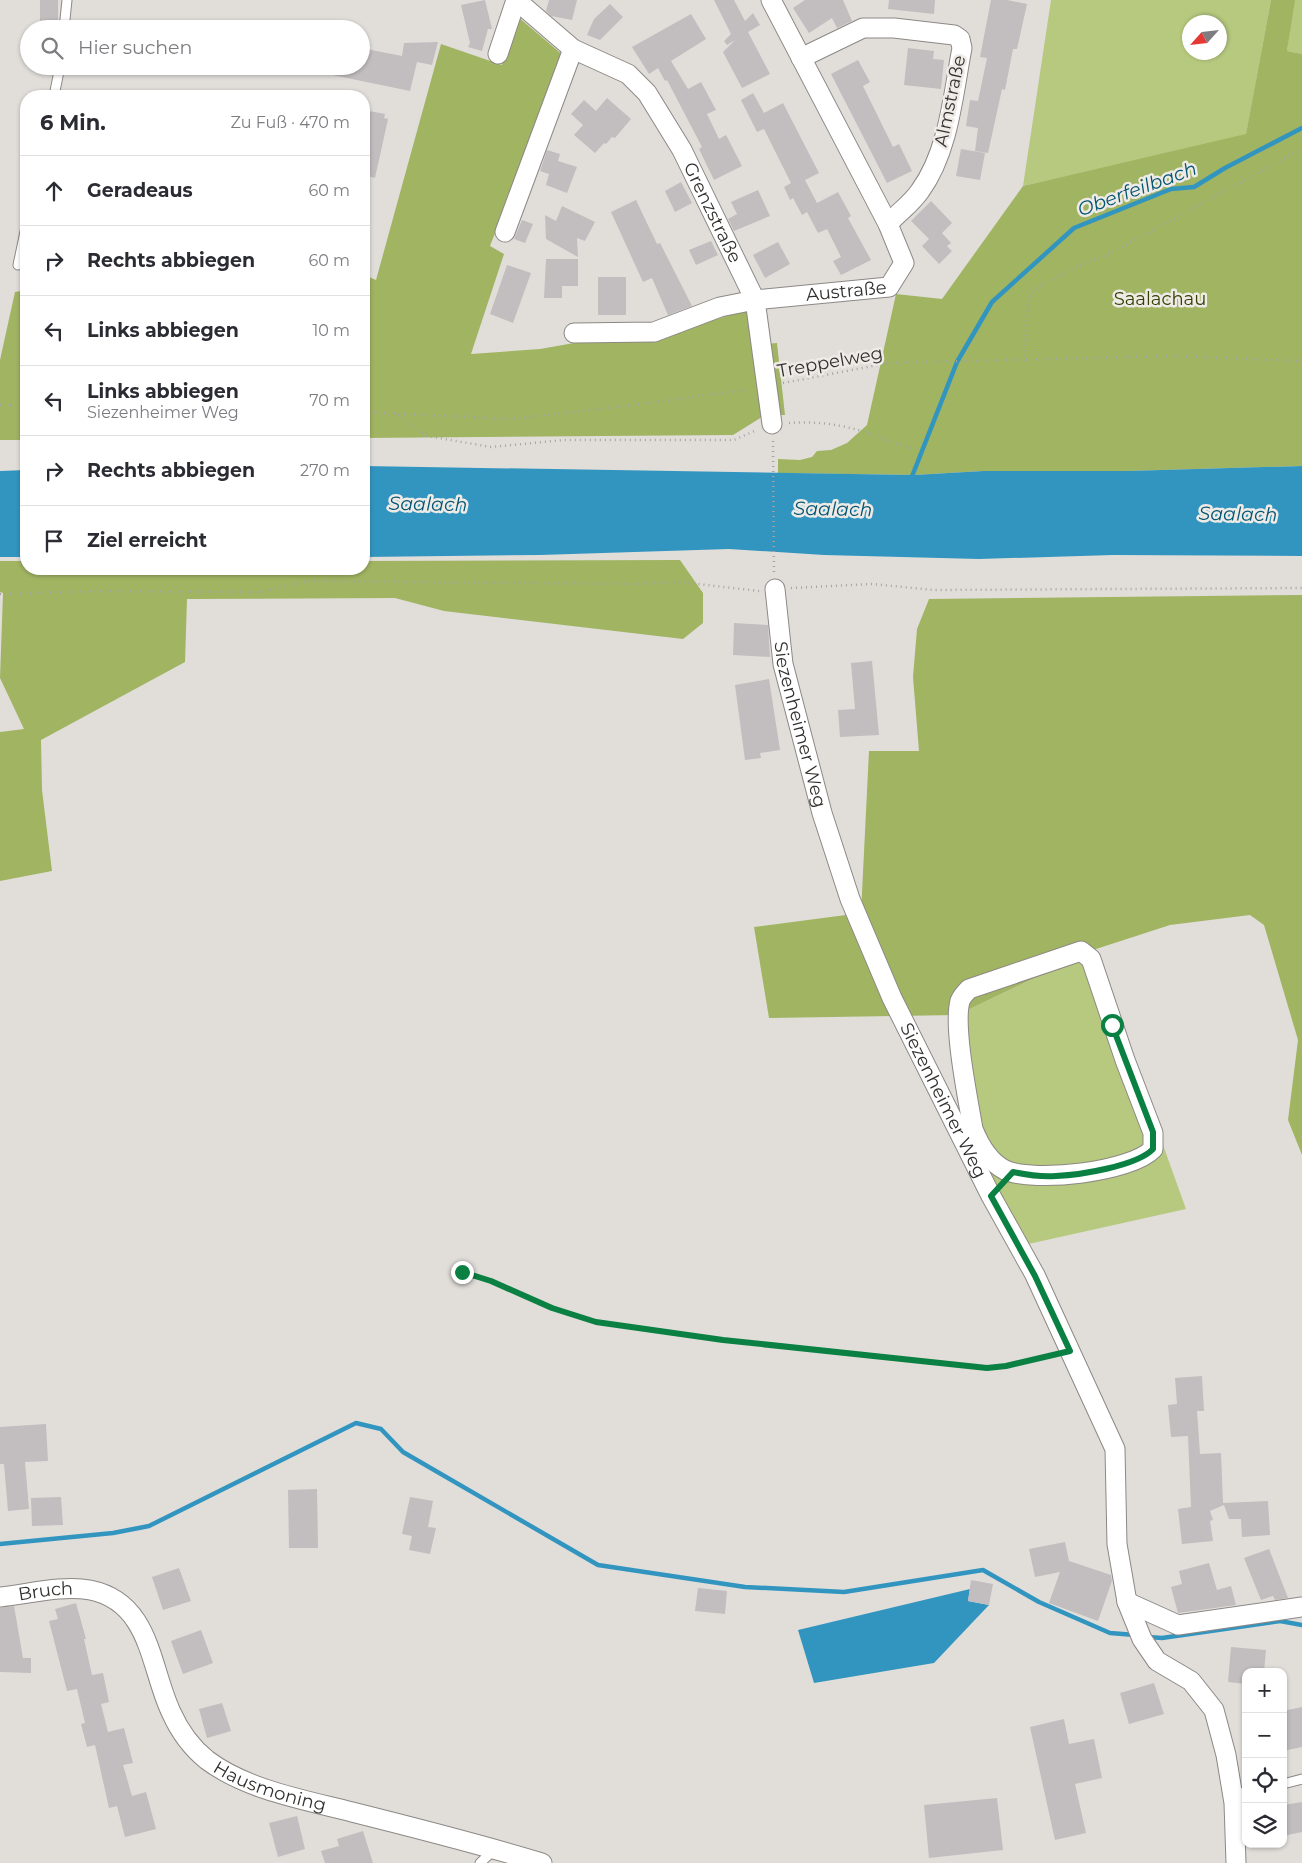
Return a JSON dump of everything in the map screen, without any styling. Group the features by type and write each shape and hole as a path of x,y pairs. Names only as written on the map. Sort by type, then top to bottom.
{"street":[{"name":"Grenzstraße","path":"516,0 573,49 628,74 647,92 682,150 756,300 772,428"},
{"path":"498,54 516,0"},
{"name":"Austraße","path":"574,333 654,332 720,307 756,300 889,287 904,263 888,224 771,0"},
{"name":"Almstraße","path":"801,58 863,28 911,30 954,35 960,40 962,48 945,134 935,165 920,192 888,224"},
{"path":"505,232 573,49"},
{"name":"Siezenheimer Weg","path":"775,584 783,664 822,813 850,899 892,998 991,1196 1035,1276 1115,1449 1117,1544 1127,1602 1138,1631 1157,1661 1191,1681 1214,1710 1239,1793 1236,1863"},
{"path":"1081,951 1091,959 1125,1060 1153,1132 1153,1149 1149,1153 1133,1160 1082,1173 1056,1176 1013,1172 1004,1169 991,1160 976,1139 973,1129 959,1033 962,996 969,989 1081,951"},
{"path":"991,1196 1013,1172"},
{"name":"Bruch","path":"0,1597 72,1589 91,1590"},
{"name":"Hausmoning","path":"91,1590 110,1598 129,1610 140,1626 170,1712 184,1736 207,1760 259,1788 542,1863"},
{"path":"1127,1602 1178,1625 1302,1607"}],"lane":[{"path":"65,20 67,0"},
{"path":"55,90 58,75"},
{"path":"18,265 20,256"},
{"path":"1287,1783 1302,1779"},
{"path":"480,1863 495,1849"}],"path":[{"path":"1024,361 1028,302 1035,289 1078,266 1113,252 1302,149"},
{"name":"Treppelweg","path":"370,412 510,419 635,405 767,386 889,363 1172,356 1302,361"},
{"path":"0,405 20,405"},
{"path":"397,414 412,427 427,436 490,447 564,440 734,440 772,428 807,422 858,430 903,448 918,449"},
{"path":"772,428 775,584"},
{"path":"0,594 101,591 260,592 307,581 634,584 680,582 738,590 775,584 872,584 933,590 1302,588"},
{"path":"462,1272 491,1281 552,1308 596,1322 723,1340 987,1368 1006,1366 1070,1351"}],"green space":[{"path":"1051,0 1271,0 1246,135 1023,186"},
{"name":"Saalachau","path":"1271,0 1295,0 1287,51 1302,54 1302,466 1127,471 983,471 914,475 778,473 778,459 800,460 812,457 817,451 831,450 847,443 867,425 896,294 942,299 1023,186 1246,134"},
{"path":"1294,0 1302,0 1302,54 1287,51"},
{"path":"517,16 564,56 490,246 504,254 471,354 540,349 608,337 653,337 748,310 752,345 777,343 785,415 765,415 733,435 370,438 370,278 376,280 441,44 502,65"},
{"path":"20,291 20,440 0,440 0,360 15,292"},
{"path":"680,560 703,593 703,623 683,639 444,611 395,598 187,599 185,662 41,740 42,790 52,871 0,881 0,732 24,729 0,678 3,593 0,592 0,561 20,561 20,575 370,575 370,561"},
{"path":"1302,595 1302,1155 1288,1120 1298,1040 1264,925 1250,915 1170,925 1093,950 957,1015 769,1018 754,927 861,913 869,751 919,751 913,677 917,629 929,599"},
{"path":"1093,950 1186,1209 1024,1245 976,1144 957,1015"}],"water":[{"name":"Saalach","path":"370,466 914,475 983,471 1127,471 1302,466 1302,556 1113,555 979,559 824,555 729,549 540,555 370,557"},
{"path":"20,470 20,557 0,557 0,471"},
{"path":"970,1589 968,1601 989,1605 934,1663 814,1683 798,1630"}],"building":[{"path":"40,0 58,0 58,20 40,20"},
{"path":"485,0 492,29 488,29 482,51 468,47 470,43 461,5"},
{"path":"549,0 577,0 572,20 551,16 546,11"},
{"path":"714,0 734,0 745,21 753,13 760,25 748,32 770,74 742,88 723,52 735,40 727,45 724,41 731,34"},
{"path":"805,0 843,0 852,21 837,28 832,18 809,33 793,8"},
{"path":"889,0 935,0 934,14 888,9"},
{"path":"991,0 1007,0 1027,4 1017,49 1013,49 1005,90 1002,89 988,153 975,151 978,128 966,126 970,100 978,101 987,58 980,57"},
{"path":"610,4 623,17 600,40 587,35 594,19"},
{"path":"691,14 706,39 671,61 688,89 701,82 716,110 707,114 719,139 726,135 742,166 714,180 699,149 702,147 667,80 665,81 658,68 649,74 632,47"},
{"path":"438,42 432,65 417,62 410,91 333,75 370,75 370,50 402,56 404,43"},
{"path":"908,48 934,51 933,59 944,60 941,89 904,85"},
{"path":"858,60 870,82 863,86 893,147 899,144 912,171 887,183 831,74"},
{"path":"753,93 764,113 783,103 819,173 805,180 817,203 838,192 851,216 848,218 871,260 841,275 833,261 841,257 827,229 818,233 807,212 802,215 793,198 790,200 784,187 791,183 764,129 757,132 741,100"},
{"path":"607,98 631,119 615,138 612,137 606,144 604,143 595,153 574,135 583,125 571,114 584,100 596,111"},
{"path":"370,111 385,114 384,118 388,119 375,178 370,177"},
{"path":"961,149 985,153 980,180 956,176"},
{"path":"547,150 560,154 558,161 577,167 567,193 546,185 549,174 540,171"},
{"path":"681,182 692,203 675,212 665,191"},
{"path":"758,190 770,216 734,231 728,219 737,214 731,202"},
{"path":"636,200 657,244 660,243 692,306 668,315 652,278 643,282 611,212"},
{"path":"931,201 952,223 942,233 951,243 947,246 952,251 939,264 922,246 929,239 911,221"},
{"path":"562,206 595,222 585,241 577,238 578,257 546,239 545,215 556,221"},
{"path":"522,220 533,224 525,243 514,239"},
{"path":"711,241 718,255 696,265 689,250"},
{"path":"778,242 790,264 765,278 753,255"},
{"path":"546,259 578,259 578,286 562,286 562,298 544,298"},
{"path":"507,265 531,273 513,323 490,314"},
{"path":"598,277 626,277 626,315 598,315"},
{"path":"734,623 768,625 770,657 733,655"},
{"path":"872,661 879,735 840,737 838,710 855,709 851,663"},
{"path":"769,679 780,750 760,753 761,758 745,760 735,685"},
{"path":"1202,1376 1204,1411 1197,1411 1200,1454 1221,1453 1223,1503 1268,1501 1270,1535 1242,1537 1241,1519 1229,1519 1224,1505 1210,1511 1213,1520 1210,1521 1213,1541 1182,1544 1178,1509 1191,1507 1188,1436 1171,1437 1168,1405 1177,1404 1175,1378"},
{"path":"46,1424 48,1461 25,1462 29,1509 8,1511 4,1464 0,1464 0,1427"},
{"path":"317,1489 318,1548 289,1548 288,1490"},
{"path":"61,1497 63,1525 32,1526 31,1498"},
{"path":"410,1497 433,1501 428,1527 436,1528 430,1554 409,1550 412,1536 402,1534"},
{"path":"1065,1542 1069,1561 1111,1575 1112,1581 1098,1621 1049,1603 1060,1572 1035,1577 1029,1549"},
{"path":"1269,1549 1288,1598 1275,1600 1273,1596 1261,1600 1244,1558"},
{"path":"1209,1563 1217,1590 1231,1586 1236,1605 1178,1613 1171,1587 1182,1584 1179,1571"},
{"path":"179,1568 191,1601 163,1610 152,1577"},
{"path":"971,1580 993,1584 989,1605 968,1601"},
{"path":"698,1588 727,1591 725,1614 695,1611"},
{"path":"76,1603 86,1639 84,1639 92,1675 103,1673 109,1702 101,1704 108,1732 124,1728 133,1763 123,1765 132,1796 146,1792 156,1829 125,1837 117,1806 109,1808 95,1745 87,1747 81,1724 85,1723 77,1689 67,1691 49,1621 58,1619 55,1609"},
{"path":"14,1606 23,1658 31,1658 31,1673 0,1672 0,1608"},
{"path":"201,1630 213,1663 183,1674 171,1641"},
{"path":"1231,1647 1266,1650 1264,1668 1242,1668 1242,1684 1228,1682"},
{"path":"1154,1683 1164,1714 1129,1724 1120,1693"},
{"path":"222,1703 231,1731 207,1738 199,1709"},
{"path":"1302,1707 1302,1747 1287,1750 1287,1713 1287,1710"},
{"path":"1064,1719 1069,1744 1094,1739 1102,1778 1075,1784 1086,1833 1055,1840 1030,1727"},
{"path":"997,1798 1003,1850 929,1858 924,1805"},
{"path":"1302,1802 1302,1832 1287,1835 1287,1804"},
{"path":"297,1816 305,1849 278,1857 269,1823"},
{"path":"363,1831 373,1863 325,1863 321,1851 339,1846 337,1839"}],"waterway":[{"name":"Oberfeilbach","path":"911,479 957,362 992,302 1074,228 1171,189 1194,187 1225,168 1302,128"},
{"path":"0,1544 113,1533 149,1526 356,1423 381,1429 403,1452 598,1565 745,1587 844,1592 983,1570 1039,1602 1110,1633 1135,1635"},
{"path":"1148,1637 1162,1638 1280,1621 1302,1625"}],"route":[{"path":"462,1272 491,1281 552,1308 596,1322 723,1340 987,1368 1006,1366 1070,1351 1035,1276 991,1196 1013,1172 1038,1176 1082,1173 1142,1157 1153,1149 1153,1132 1112,1025"}]}
